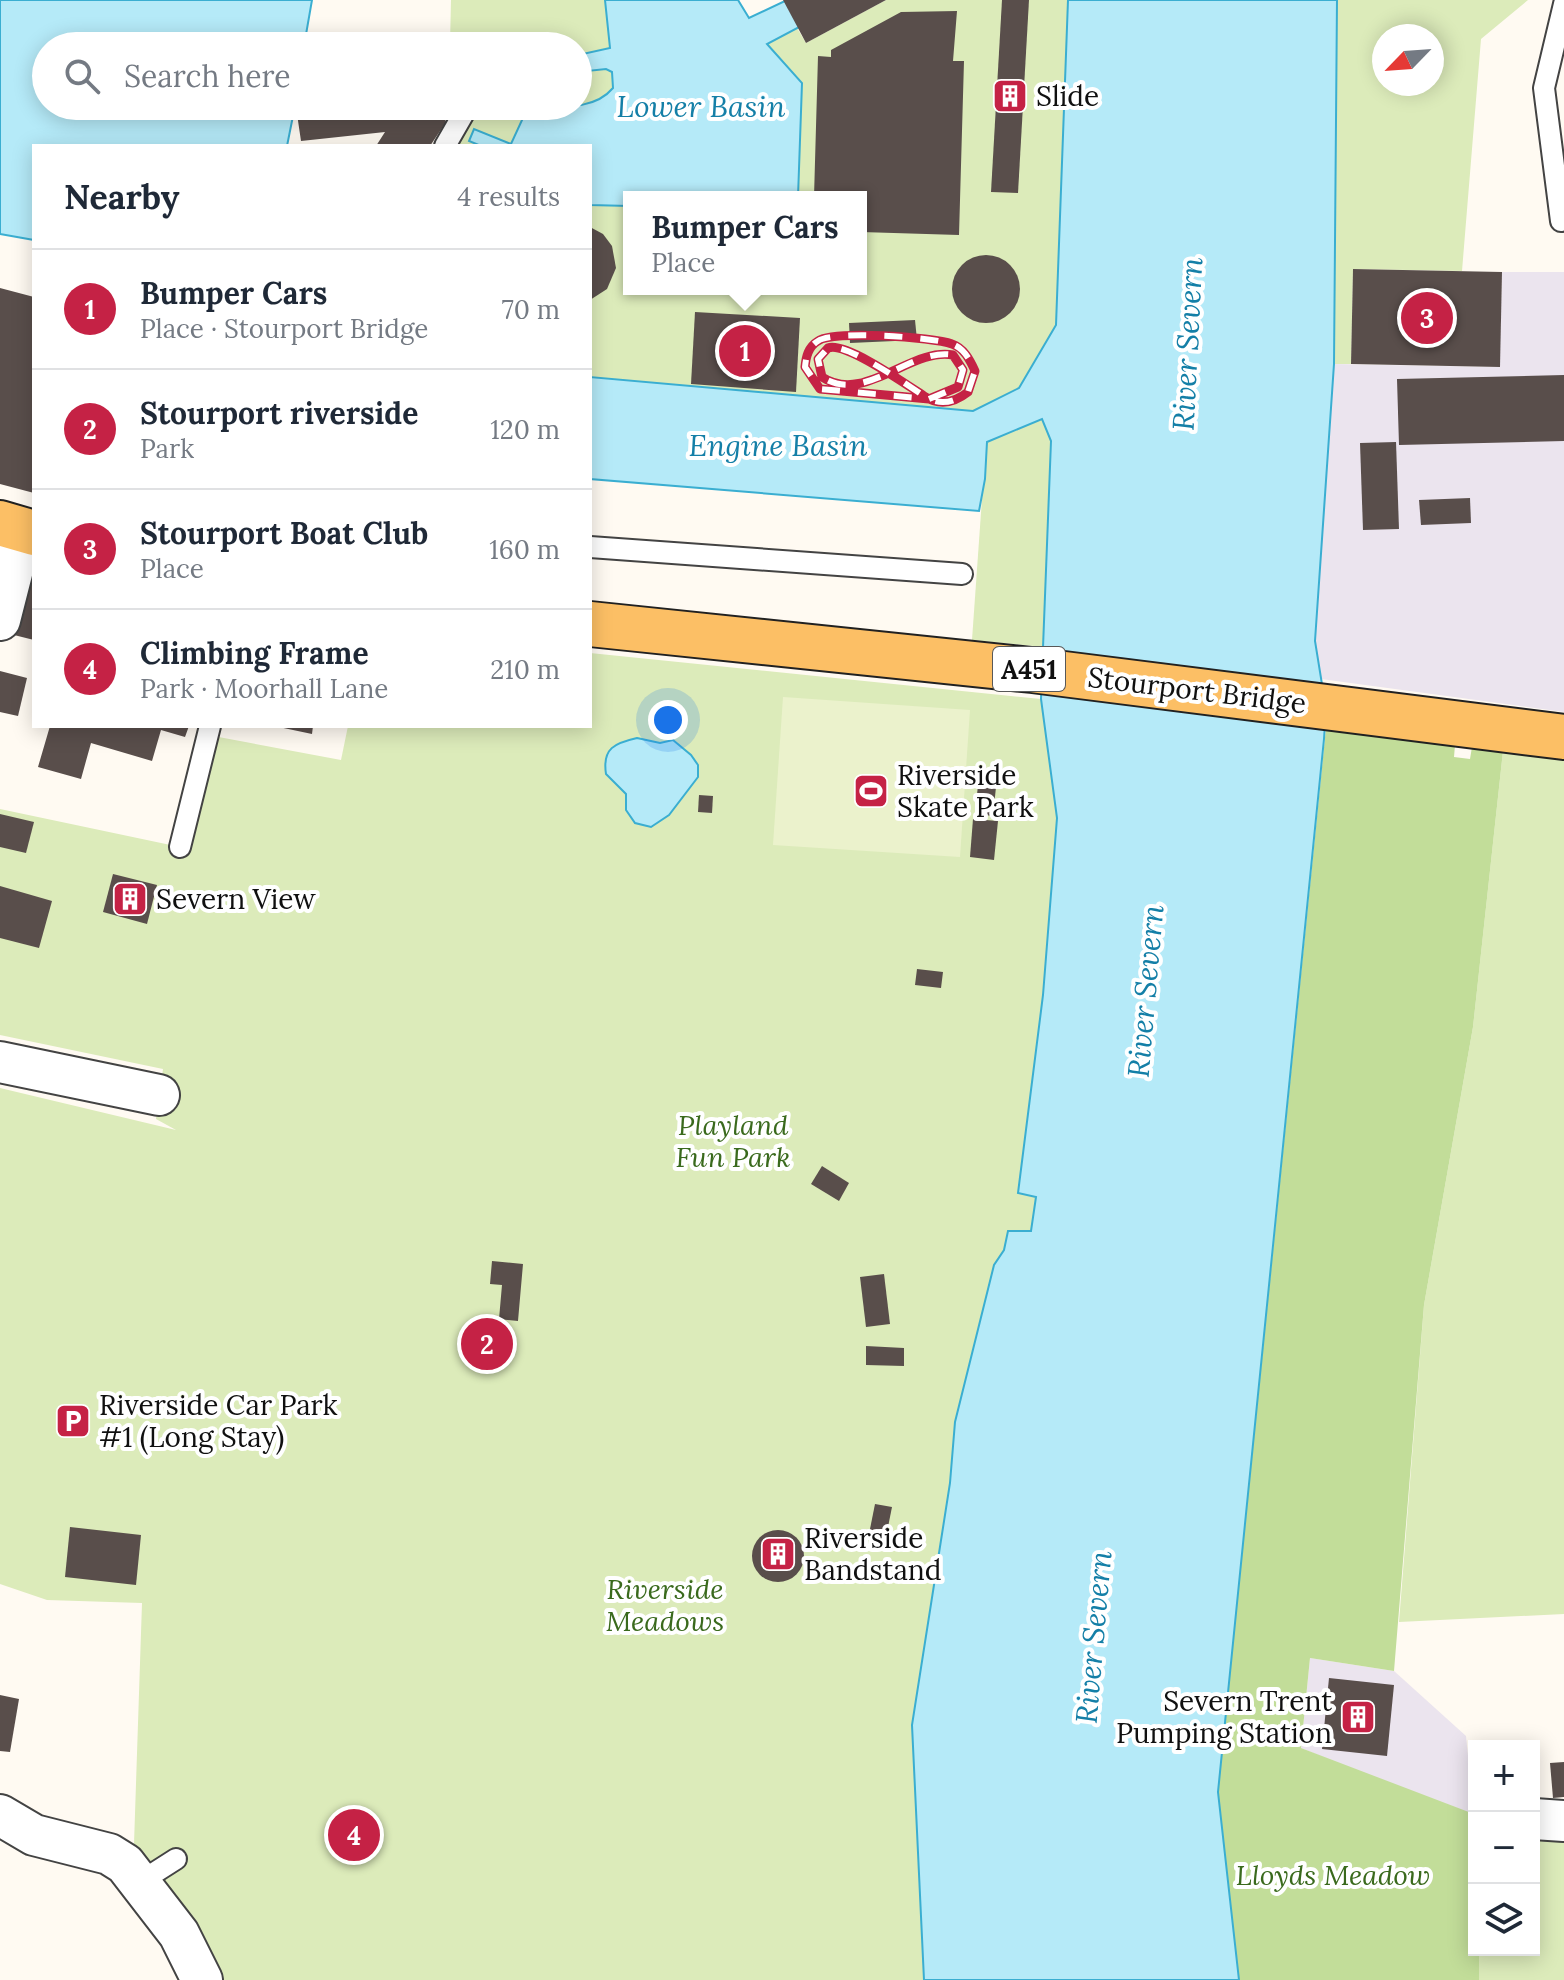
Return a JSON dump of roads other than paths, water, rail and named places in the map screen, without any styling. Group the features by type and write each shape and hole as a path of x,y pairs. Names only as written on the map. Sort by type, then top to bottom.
{"main road":[{"name":"Stourport Bridge","path":"592,624 1048,672 1564,737"}],"street":[{"path":"0,620 19,529"},
{"path":"0,1062 159,1095"},
{"path":"1540,1819 1564,1821"},
{"path":"11,1825 109,1854 140,1882 194,1958 202,1980"}],"lane":[{"path":"1561,221 1544,88 1564,4"},
{"path":"446,144 460,120"},
{"path":"592,547 962,574"},
{"path":"180,847 210,728"},
{"path":"140,1882 176,1859"}],"water":[{"path":"0,0 312,0 306,32 32,32 32,120 292,120 287,144 32,144 32,240 0,234"},
{"name":"Lower Basin","path":"605,0 738,0 749,18 787,0 850,0 767,44 802,83 798,191 623,191 623,206 592,205 592,144 511,144 522,120 592,120 592,102 613,88 612,72 606,69 592,70 592,52 610,48"},
{"path":"1068,0 1337,0 1334,364 1315,641 1326,709 1218,1792 1239,1980 924,1980 912,1725 950,1483 955,1422 994,1265 1004,1250 1008,1231 1031,1231 1036,1197 1018,1193 1043,995 1057,818 1041,699 1051,441 1042,419 987,442 979,511 592,479 592,377 973,411 1019,388 1056,325"},
{"name":"Lower Basin","path":"474,129 511,144 476,144 469,141"},
{"path":"637,738 660,743 673,740 698,765 698,777 669,815 651,827 635,823 626,810 626,794 606,774 606,758 612,748"}],"railway":[{"path":"929,399 820,389 805,367 808,352 818,341 827,338 862,335 941,341 960,348 975,371 968,392 946,402 935,401 930,399 924,396 891,374 876,365 848,351 828,348 818,359 822,377 838,384 854,384 888,374 904,366 921,359 953,355 963,370 958,387 929,399"}],"place":[{"name":"Slide","path":"1010,96"},
{"name":"Stourport Boat Club","path":"1427,318"},
{"name":"Bumper Cars","path":"745,351"},
{"name":"Riverside Skate Park","path":"871,791"},
{"name":"Severn View","path":"130,899"},
{"name":"Stourport riverside","path":"487,1344"},
{"name":"Riverside Car Park #1 (Long Stay)","path":"73,1421"},
{"name":"Riverside Bandstand","path":"778,1554"},
{"name":"Severn Trent Pumping Station","path":"1358,1717"},
{"name":"Climbing Frame","path":"354,1835"}],"water label":[{"name":"River Severn","path":"1187,344"},
{"name":"Engine Basin","path":"778,445"},
{"name":"River Severn","path":"1145,991"},
{"name":"River Severn","path":"1093,1637"}],"park label":[{"name":"Playland Fun Park","path":"733,1141"},
{"name":"Riverside Meadows","path":"665,1605"},
{"name":"Lloyds Meadow","path":"1333,1875"}]}
